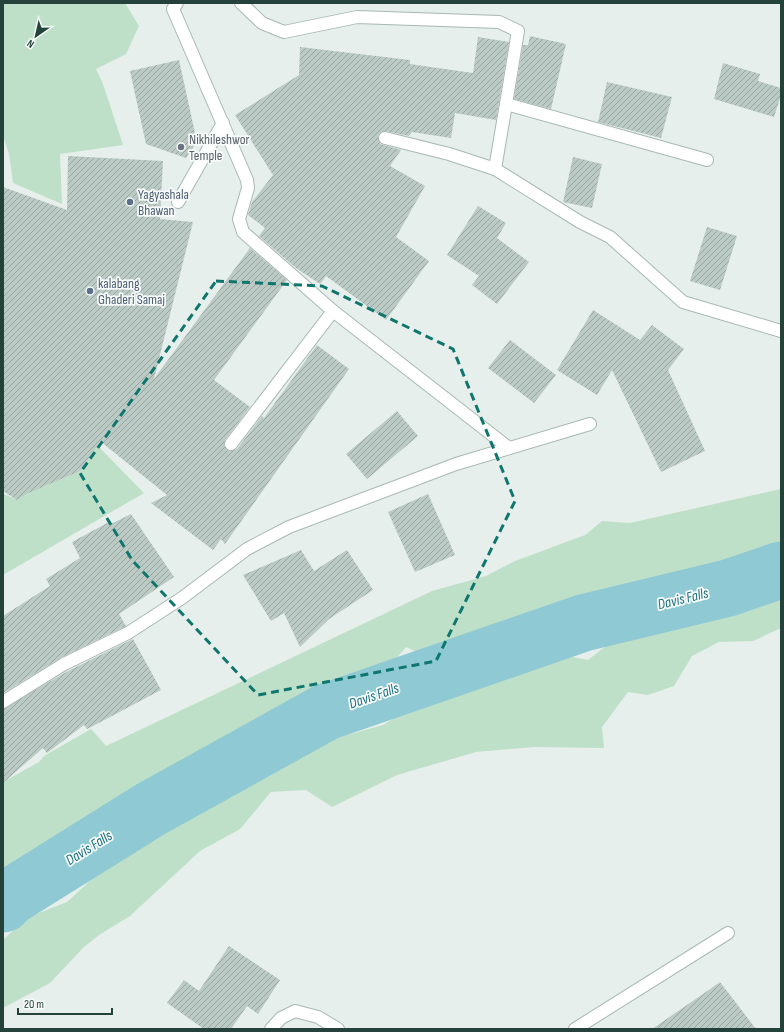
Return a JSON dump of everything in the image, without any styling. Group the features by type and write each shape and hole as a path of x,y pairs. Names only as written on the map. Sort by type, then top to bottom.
{"street":[{"path":"176,3 173,9 247,180 248,188 239,219 243,232 333,311 509,448"},
{"path":"241,3 262,23 284,32 357,17 500,22 518,31 495,169"},
{"path":"506,104 707,160"},
{"path":"178,202 223,123"},
{"path":"385,138 449,154 495,169 580,222 610,237 683,302 781,331"},
{"path":"231,444 333,311"},
{"path":"3,702 64,664 128,634 182,598 247,550 289,527 456,464 590,424"},
{"path":"575,1029 728,933"},
{"path":"271,1029 281,1018 295,1011 318,1017 338,1029"}],"highlighted area":[{"path":"216,281 322,286 453,349 515,501 436,661 258,695 132,560 80,473"}],"green space":[{"path":"3,3 125,3 139,26 126,54 96,69 103,84 123,145 60,154 62,204 13,183 9,154 3,135"},
{"path":"97,445 144,493 3,575 3,494 17,499"},
{"path":"781,489 781,552 759,551 746,562 723,566 677,586 641,588 573,614 529,620 437,661 406,647 395,660 381,688 346,693 319,705 294,711 234,754 200,764 155,799 123,803 90,818 10,867 3,875 3,782 39,762 44,756 91,729 106,746 432,591 486,576 515,561 585,535 602,521 630,523"},
{"path":"781,580 781,629 753,641 719,642 692,656 674,686 648,695 628,692 602,727 604,748 534,747 476,752 397,775 332,807 306,790 271,792 240,829 200,851 130,916 99,935 83,948 50,983 3,1008 3,940 26,918 67,902 131,843 184,811 203,807 290,739 340,737 383,725 436,692 503,656 554,653 588,660 651,611 686,604 742,600 761,588"}],"building":[{"path":"530,36 566,44 551,109 514,99 523,45 528,45"},
{"path":"478,37 509,42 496,120 455,113 451,138 412,132 409,136 386,131 380,133 378,136 380,144 401,150 390,166 425,186 396,237 429,261 386,320 326,276 320,284 296,268 259,236 265,228 248,215 252,202 273,175 235,115 299,75 300,47 410,60 410,64 473,73"},
{"path":"179,60 197,142 186,158 146,144 130,71"},
{"path":"723,63 760,74 758,81 781,88 781,95 774,117 714,99"},
{"path":"607,82 672,97 661,138 598,122"},
{"path":"68,156 163,161 160,219 193,222 154,379 250,248 287,280 214,380 250,407 225,440 224,446 227,450 230,451 237,449 262,416 264,418 317,345 349,369 225,544 221,539 213,550 151,503 167,495 100,441 80,471 26,494 17,500 3,491 3,187 67,210"},
{"path":"573,157 602,164 592,208 563,202"},
{"path":"478,206 506,223 497,238 529,262 497,304 472,285 479,276 447,255"},
{"path":"707,227 737,236 720,290 690,281"},
{"path":"593,310 640,340 652,325 684,349 668,370 705,451 661,472 612,370 597,395 557,370"},
{"path":"510,340 556,375 534,403 488,368"},
{"path":"397,411 418,436 367,479 346,454"},
{"path":"428,494 455,555 415,572 388,512"},
{"path":"131,514 174,577 119,614 126,626 60,658 3,693 3,616 50,586 46,579 80,558 72,542 109,522 111,524"},
{"path":"301,550 314,571 347,550 373,590 329,619 300,647 284,613 271,621 243,575"},
{"path":"133,639 161,690 87,729 84,725 47,753 43,748 3,783 3,709 68,671"},
{"path":"229,946 280,980 258,1014 247,1006 231,1029 204,1029 167,1003 184,980 199,991"},
{"path":"720,982 756,1029 652,1029 703,994"}],"waterway":[{"name":"Davis Falls","path":"3,904 10,897 151,809 326,712 583,623 728,588 781,570"}],"place":[{"name":"Nikhileshwor Temple","path":"181,147"},
{"name":"Yagyashala Bhawan","path":"130,202"},
{"name":"kalabang Ghaderi Samaj","path":"90,291"}]}
